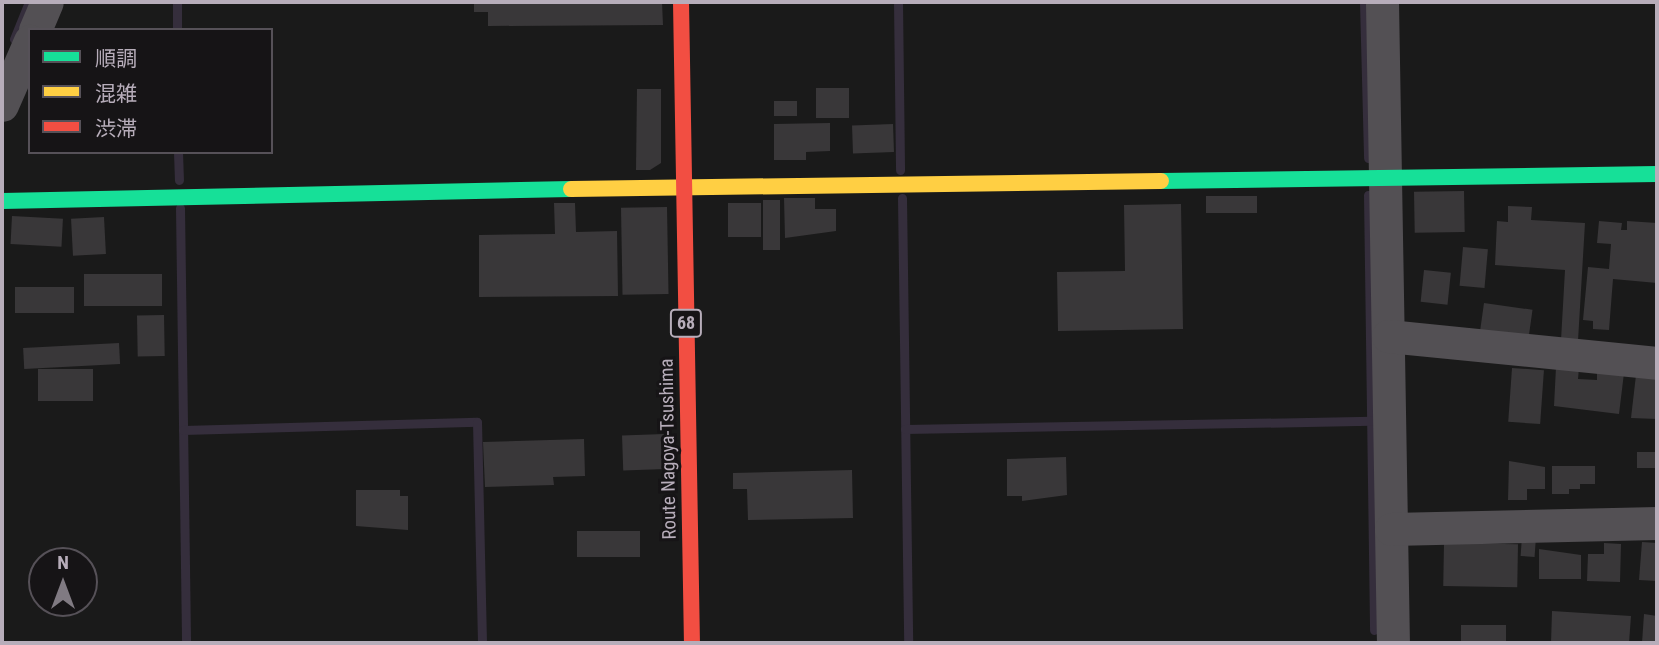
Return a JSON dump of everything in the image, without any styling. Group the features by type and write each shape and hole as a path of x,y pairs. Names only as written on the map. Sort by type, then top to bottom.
{"street":[{"path":"36,28 47,2"},
{"name":"Route Nagoya-Tsushima","path":"681,2 692,643"},
{"path":"1382,2 1393,643"},
{"path":"2,105 28,46"},
{"path":"2,201 684,187 1657,174"},
{"path":"1388,336 1657,363"},
{"path":"1391,529 1657,523"}],"building":[{"path":"474,2 662,2 663,25 488,26 488,12 474,12"},
{"path":"816,88 849,88 849,118 816,118"},
{"path":"637,89 661,89 661,163 650,170 636,170"},
{"path":"774,101 797,101 797,116 774,116"},
{"path":"830,123 830,151 806,152 806,160 774,160 774,124"},
{"path":"893,124 894,152 853,153 852,125"},
{"path":"1464,191 1465,232 1415,233 1414,192"},
{"path":"1206,196 1257,196 1257,213 1206,213"},
{"path":"784,198 815,198 815,209 836,209 836,231 785,238"},
{"path":"763,200 780,200 780,250 763,250"},
{"path":"554,203 575,203 576,232 617,231 618,296 479,297 479,235 555,234"},
{"path":"728,203 761,203 761,237 728,237"},
{"path":"1181,204 1183,329 1058,331 1057,272 1125,271 1124,205"},
{"path":"1508,206 1532,207 1531,220 1585,223 1578,341 1561,340 1565,270 1495,265 1497,221 1508,222"},
{"path":"667,207 669,294 623,295 621,208"},
{"path":"12,216 63,219 61,247 11,244"},
{"path":"104,217 106,254 73,256 71,219"},
{"path":"1599,221 1622,223 1621,230 1627,230 1627,221 1657,223 1657,283 1613,279 1609,330 1593,329 1593,321 1583,320 1588,267 1609,269 1611,244 1597,243"},
{"path":"1463,247 1488,249 1485,288 1460,286"},
{"path":"1424,270 1451,273 1448,305 1421,302"},
{"path":"84,274 162,274 162,306 84,306"},
{"path":"15,287 74,287 74,313 15,313"},
{"path":"1484,303 1533,310 1529,337 1480,330"},
{"path":"137,315 164,315 165,356 138,356"},
{"path":"119,343 120,364 24,369 23,348"},
{"path":"1556,367 1579,368 1578,379 1597,380 1597,372 1624,373 1619,414 1554,406"},
{"path":"1512,368 1544,370 1540,424 1508,422"},
{"path":"38,369 93,369 93,401 38,401"},
{"path":"1636,375 1657,375 1657,419 1631,418"},
{"path":"664,434 665,469 623,470 622,435"},
{"path":"584,439 585,476 553,477 554,485 485,487 483,442"},
{"path":"1637,452 1657,452 1657,468 1637,468"},
{"path":"1066,457 1067,495 1022,501 1022,496 1007,496 1007,459"},
{"path":"1509,461 1545,467 1545,489 1527,489 1527,500 1508,500"},
{"path":"1552,466 1595,466 1595,484 1580,484 1580,489 1569,489 1569,494 1552,494"},
{"path":"852,470 853,518 748,520 747,489 733,489 733,473"},
{"path":"356,490 400,490 400,496 408,496 408,530 356,526"},
{"path":"577,531 640,531 640,557 577,557"},
{"path":"1522,536 1536,537 1535,557 1521,556"},
{"path":"1642,542 1657,543 1657,581 1639,580"},
{"path":"1444,543 1518,544 1517,587 1443,586"},
{"path":"1604,543 1621,544 1620,582 1587,581 1588,554 1604,554"},
{"path":"1539,549 1581,555 1581,579 1539,579"},
{"path":"1552,611 1631,616 1629,643 1551,643"},
{"path":"1644,614 1657,616 1657,643 1642,643"},
{"path":"1461,625 1506,625 1506,643 1461,643"}],"waterway":[{"path":"14,39 29,2"},
{"path":"177,2 177,28"},
{"path":"898,2 900,170"},
{"path":"1364,2 1368,158"},
{"path":"178,154 179,180"},
{"path":"1368,195 1374,630"},
{"path":"902,198 908,642"},
{"path":"180,208 186,643"},
{"path":"905,429 1371,421"},
{"path":"183,430 477,422 482,641"}],"traffic: fast":[{"path":"1161,181 1657,174"},
{"path":"2,201 571,189"}],"traffic: slow":[{"path":"571,189 1161,181"}],"traffic: jam":[{"path":"681,2 692,643"}]}
